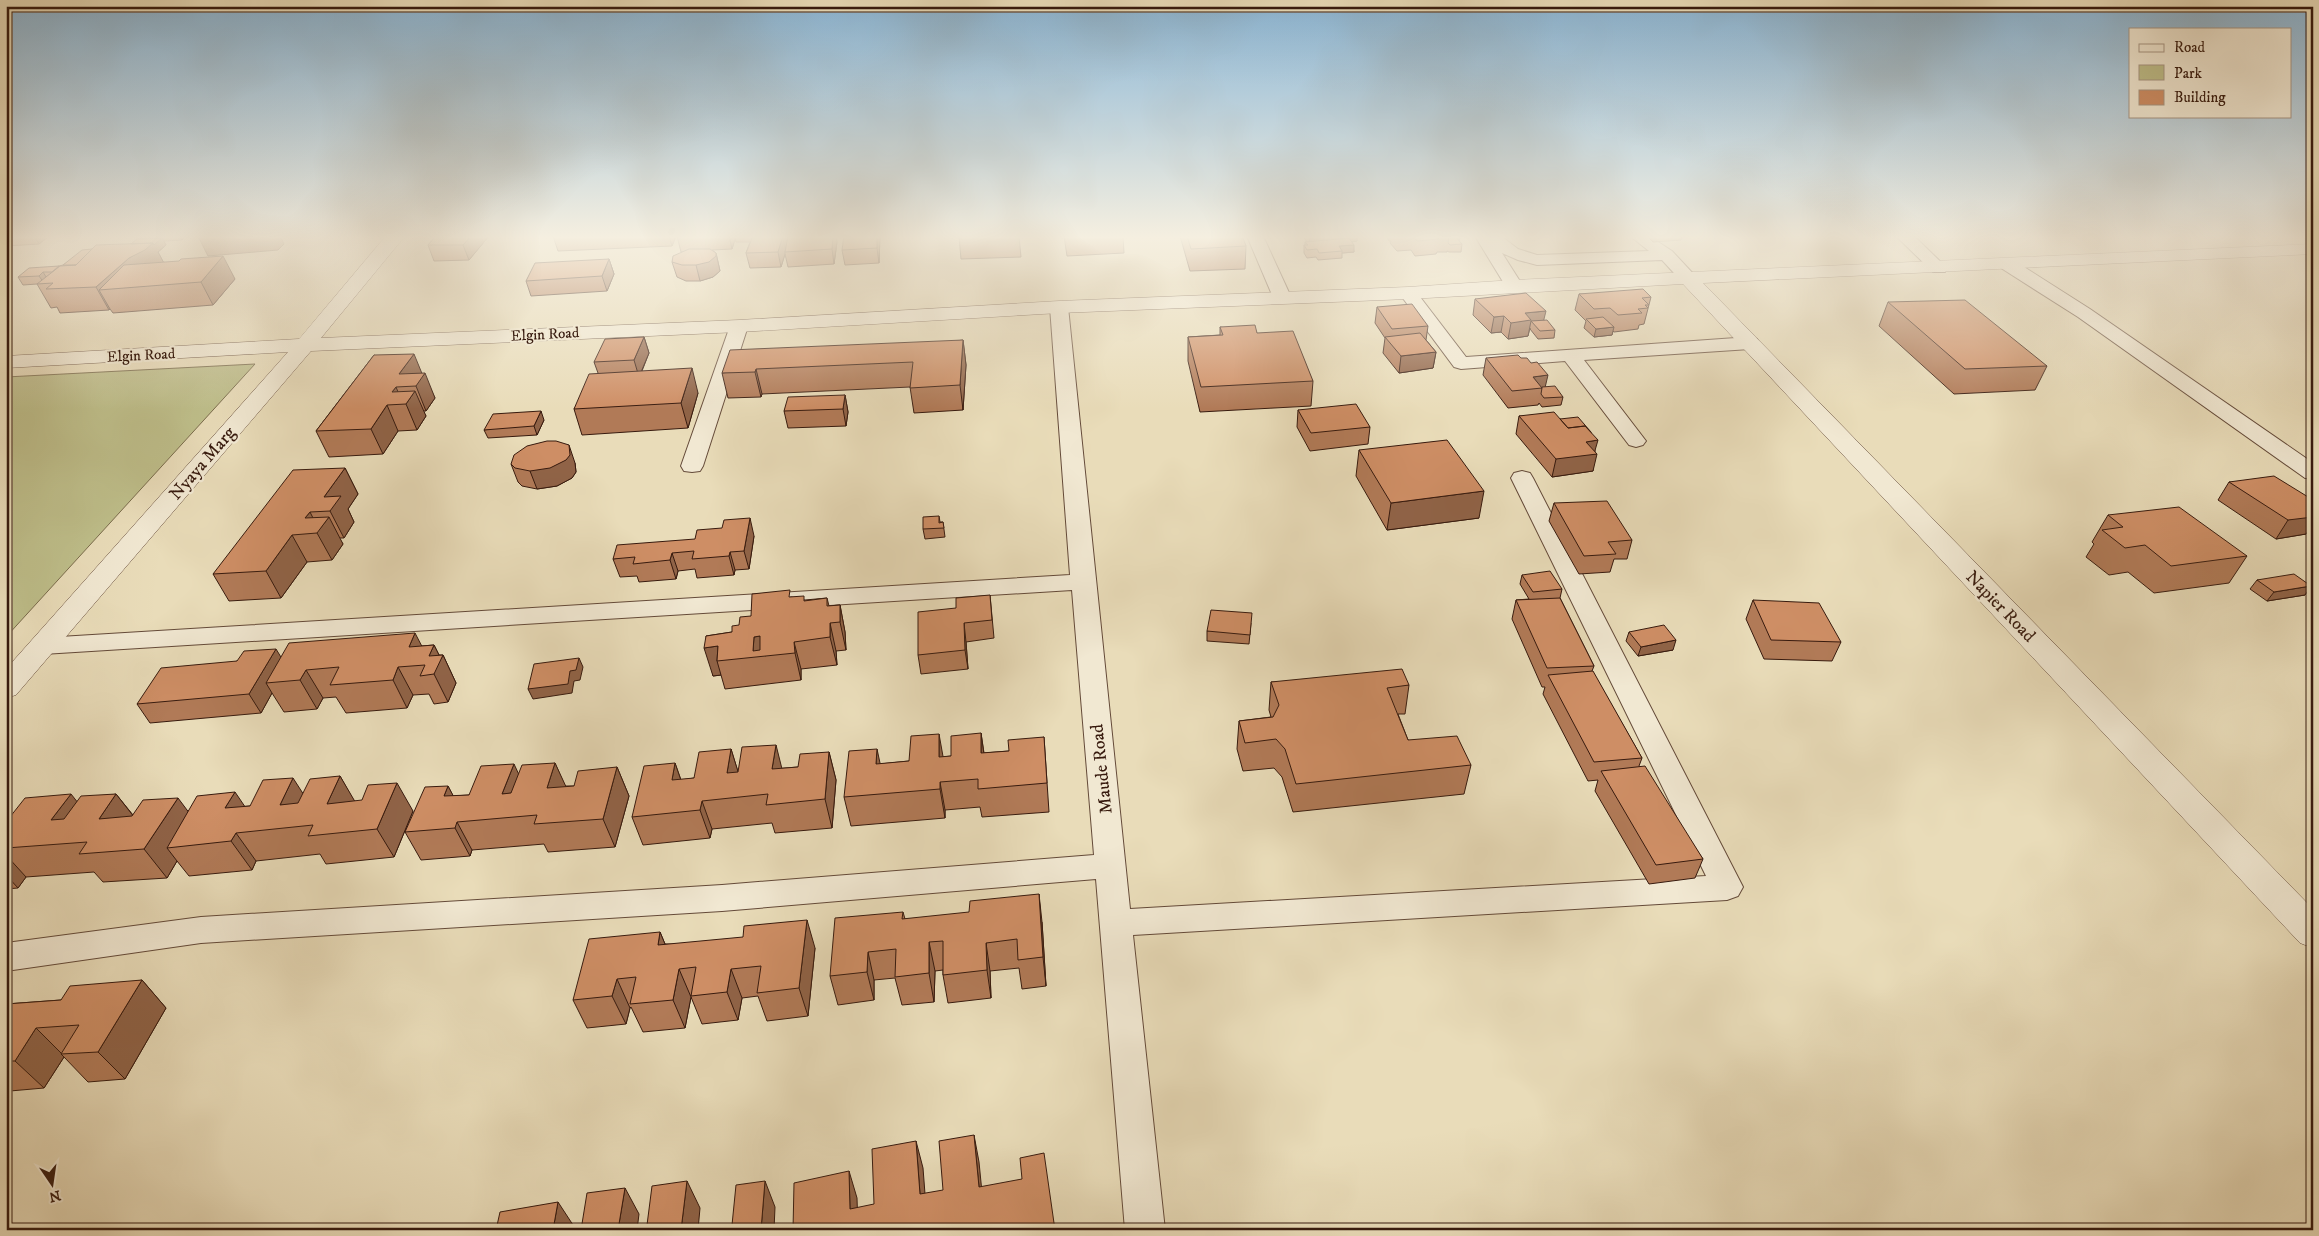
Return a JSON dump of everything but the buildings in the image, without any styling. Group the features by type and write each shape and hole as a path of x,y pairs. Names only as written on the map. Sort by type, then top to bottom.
{"street":[{"name":"Nyaya Marg","path":"6,688 348,294"},
{"path":"1408,294 1461,363 1750,343"},
{"name":"Elgin Road","path":"6,362 305,345 739,326 1059,307 1282,297 1412,294"},
{"name":"Napier Road","path":"1703,294 2313,933"},
{"path":"2054,294 2313,473"},
{"name":"Maude Road","path":"1059,307 1083,582 1145,1230"},
{"path":"692,466 739,326"},
{"path":"1571,356 1636,440"},
{"path":"1115,923 1727,887 1522,478"},
{"path":"43,646 1083,582"},
{"path":"6,957 201,930 722,898 1110,866"}],"green space":[{"path":"255,364 6,637 6,377"}]}
